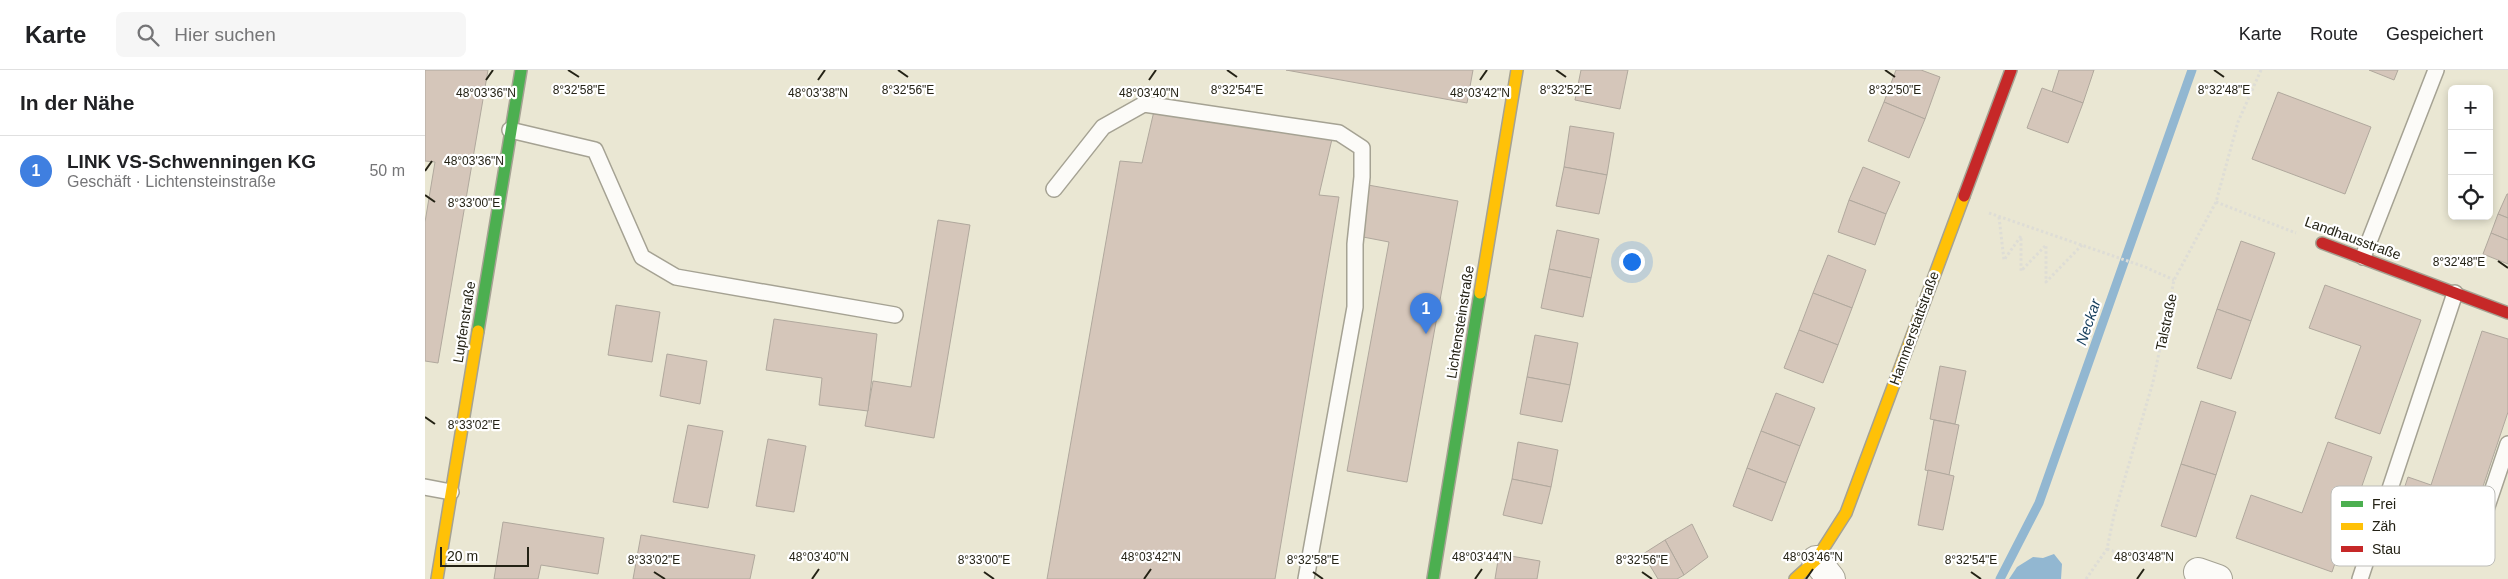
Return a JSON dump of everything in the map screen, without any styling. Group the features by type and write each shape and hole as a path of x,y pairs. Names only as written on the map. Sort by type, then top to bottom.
{"street":[{"name":"Lupfenstraße","path":"437,579 521,70"},
{"name":"Lichtensteinstraße","path":"1433,579 1517,70"},
{"name":"Hammerstattstraße","path":"1795,579 1824,570 2011,70"},
{"name":"Landhausstraße","path":"2323,243 2508,313"}],"lane":[{"path":"2363,257 2437,70"},
{"path":"1054,189 1103,126 1144,104 1339,133 1362,148 1362,177 1355,244 1355,308 1306,579"},
{"path":"510,130 595,150 642,257 676,277 895,315"},
{"path":"2391,486 2455,293"},
{"path":"2494,486 2508,444"},
{"path":"425,487 451,492"},
{"path":"2360,579 2364,566"}],"path":[{"name":"Talstraße","path":"2086,579 2107,549 2114,515 2153,382 2175,280 2216,202 2238,122 2261,70"},
{"name":"Landhausstraße","path":"2216,202 2323,243"},
{"path":"2082,246 2046,282 2046,245 2021,271 2021,236 2004,260 1999,217 2145,266 2175,280"},
{"path":"2107,549 2118,554"}],"water":[{"path":"2054,554 2062,564 2061,579 2009,579 2017,567 2033,557 2043,558"}],"building":[{"path":"425,70 488,70 438,363 425,361 425,222 435,162 425,161"},
{"path":"1286,70 1473,70 1467,103"},
{"path":"1581,70 1628,70 1620,109 1575,100"},
{"path":"1896,70 1921,70 1940,77 1925,119 1884,102"},
{"path":"2059,70 2094,70 2083,103 2052,92"},
{"path":"2369,70 2398,70 2394,80"},
{"path":"2042,88 2083,103 2068,143 2027,128"},
{"path":"2278,92 2371,127 2345,194 2252,159"},
{"path":"1884,102 1925,119 1909,158 1868,141"},
{"path":"1154,111 1332,139 1319,195 1339,197 1275,579 1047,579 1120,161 1142,163"},
{"path":"1570,126 1614,133 1607,175 1564,167"},
{"path":"1564,167 1607,175 1599,214 1556,206"},
{"path":"1863,167 1900,182 1886,214 1849,200"},
{"path":"1368,185 1458,201 1407,482 1347,471 1389,242 1358,236"},
{"path":"2508,194 2508,218 2498,214"},
{"path":"1849,200 1886,214 1875,245 1838,232"},
{"path":"2498,214 2508,218 2508,240 2491,233"},
{"path":"938,220 970,225 934,438 865,426 873,381 911,387"},
{"path":"1557,230 1599,239 1591,278 1549,269"},
{"path":"2491,233 2508,240 2508,264 2483,254"},
{"path":"2241,241 2275,253 2251,321 2217,309"},
{"path":"1828,255 1866,270 1852,308 1813,293"},
{"path":"1549,269 1591,278 1583,317 1541,308"},
{"path":"2325,285 2421,320 2380,434 2335,418 2361,346 2309,328"},
{"path":"1813,293 1852,308 1838,345 1799,330"},
{"path":"616,305 660,312 652,362 608,355"},
{"path":"2217,309 2251,321 2231,379 2197,368"},
{"path":"774,319 877,334 868,411 819,405 822,378 766,370"},
{"path":"1799,330 1838,345 1823,383 1784,368"},
{"path":"2482,331 2508,339 2508,412 2483,486 2405,486 2408,477 2431,485"},
{"path":"1535,335 1578,343 1570,385 1527,377"},
{"path":"667,354 707,361 700,404 660,396"},
{"path":"1940,366 1966,371 1955,424 1930,419"},
{"path":"1527,377 1570,385 1562,422 1520,414"},
{"path":"1776,393 1815,408 1800,446 1761,431"},
{"path":"2201,401 2236,412 2216,475 2181,464"},
{"path":"1934,420 1959,425 1949,475 1925,470"},
{"path":"688,425 723,431 708,508 673,502"},
{"path":"1761,431 1800,446 1786,483 1747,468"},
{"path":"768,439 806,446 794,512 756,506"},
{"path":"1518,442 1558,450 1551,487 1512,479"},
{"path":"2328,442 2372,457 2362,486 2331,486 2331,566 2334,566 2332,572 2236,538 2251,495 2302,513"},
{"path":"2181,464 2216,475 2196,537 2161,526"},
{"path":"1747,468 1786,483 1772,521 1733,506"},
{"path":"1928,470 1954,476 1943,530 1918,525"},
{"path":"1512,479 1551,487 1542,524 1503,515"},
{"path":"503,522 604,538 598,574 541,565 538,579 494,579"},
{"path":"1692,524 1708,557 1684,575 1665,540"},
{"path":"641,535 755,555 750,579 633,579"},
{"path":"1665,540 1684,575 1677,579 1658,579 1643,554"},
{"path":"1499,554 1540,561 1537,579 1495,579"}],"waterway":[{"name":"Neckar","path":"2000,579 2039,503 2192,70"}],"traffic: fast":[{"path":"478,331 521,70"},
{"path":"1433,579 1480,293"}],"traffic: slow":[{"path":"1480,293 1517,70"},
{"path":"1795,579 1816,560 1846,513 1964,196"},
{"path":"437,579 478,331"}],"traffic: jam":[{"path":"1964,196 2011,70"},
{"path":"2322,243 2508,313"}],"place":[{"name":"LINK VS-Schwenningen KG","path":"1426,334"}]}
